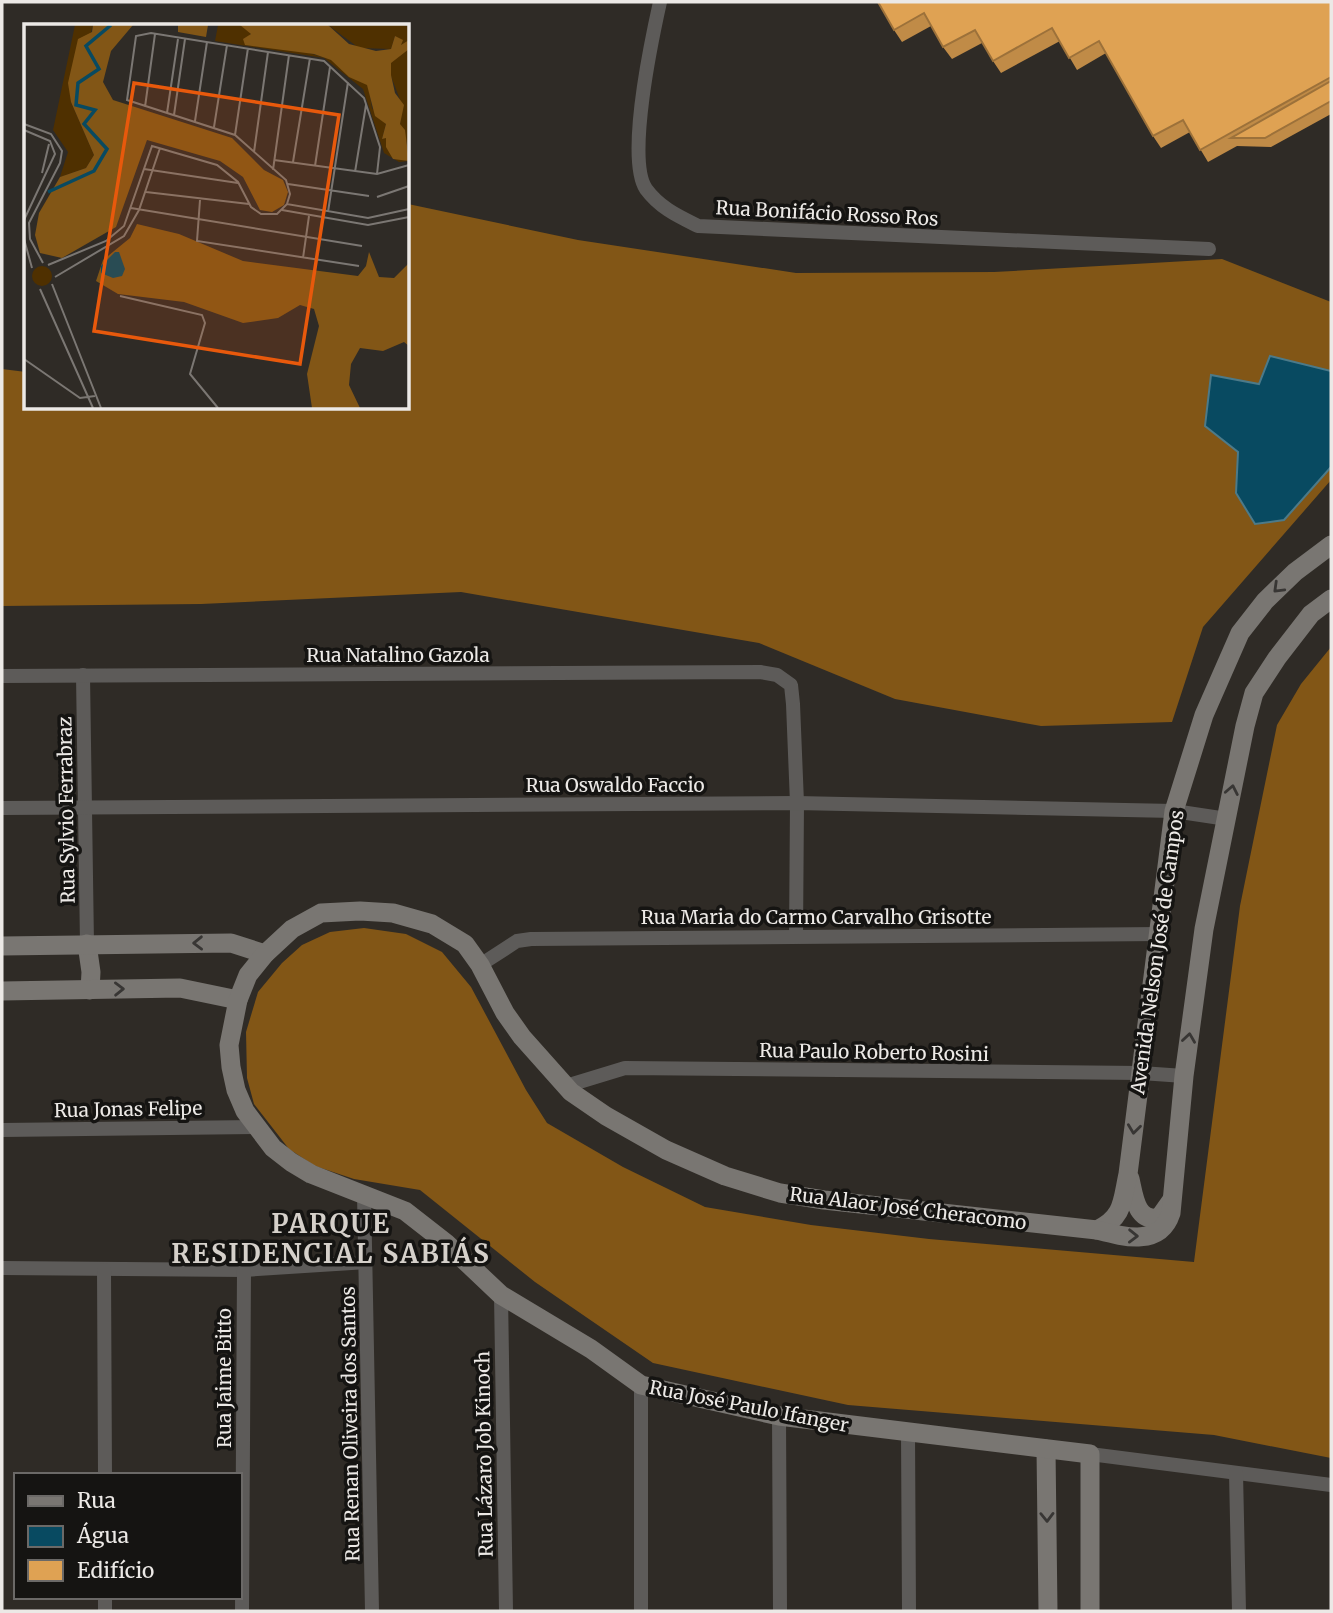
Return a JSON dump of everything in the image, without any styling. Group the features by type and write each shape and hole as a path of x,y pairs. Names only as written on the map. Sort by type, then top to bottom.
{"main road":[{"name":"Avenida Nelson José de Campos","path":"1097,1230 1112,1222 1120,1211 1128,1174 1174,811 1204,715 1240,632 1265,601 1295,572 1331,545"},
{"path":"1128,1174 1142,1216 1159,1218 1174,1195 1184,1076 1205,929 1245,726 1254,693 1311,614 1331,599"},
{"name":"Rua Alaor José Cheracomo","path":"238,1000 248,975 264,954 292,929 321,913 393,913 432,924 465,944 522,1037 566,1086 606,1116 666,1150 725,1175 780,1193 824,1200 1142,1237 1157,1234 1167,1227 1174,1195"},
{"path":"2,946 230,943 264,954"},
{"path":"87,944 90,990"},
{"path":"2,992 180,988 238,1000"},
{"name":"Rua José Paulo Ifanger","path":"238,1000 229,1045 230,1068 236,1090 255,1127 273,1147 290,1162 311,1174 405,1211 446,1242 501,1295 590,1349 641,1385 779,1416 1090,1454"},
{"path":"1046,1448 1048,1611"},
{"path":"1090,1454 1090,1611"}],"street":[{"name":"Rua Bonifácio Rosso Ros","path":"660,2 647,60 638,162 645,186 665,209 698,226 1209,249"},
{"name":"Rua Natalino Gazola","path":"2,676 760,672 777,676 791,685 797,803"},
{"name":"Rua Sylvio Ferrabraz","path":"83,675 87,944"},
{"name":"Rua Oswaldo Faccio","path":"2,808 797,803 1174,811 1227,819"},
{"path":"796,936 797,803"},
{"name":"Rua Maria do Carmo Carvalho Grisotte","path":"480,965 517,942 531,939 1160,934"},
{"name":"Rua Paulo Roberto Rosini","path":"566,1086 625,1068 1141,1073 1184,1076"},
{"name":"Rua Jonas Felipe","path":"2,1130 255,1127"},
{"name":"Rua Renan Oliveira dos Santos","path":"364,1195 372,1611"},
{"path":"2,1268 244,1270 367,1262"},
{"path":"104,1269 105,1473"},
{"name":"Rua Jaime Bitto","path":"242,1611 244,1270"},
{"name":"Rua Lázaro Job Kinoch","path":"501,1295 506,1611"},
{"path":"641,1385 641,1611"},
{"path":"779,1416 779,1611"},
{"path":"908,1433 909,1611"},
{"name":"Rua José Paulo Ifanger","path":"1090,1454 1331,1485"},
{"path":"1236,1473 1239,1611"}],"shaded area":[{"path":"410,204 578,240 796,273 994,272 1222,259 1331,302 1331,480 1203,627 1172,722 1041,726 895,699 759,643 461,592 201,604 2,606 2,369 24,372 24,410 410,410"},
{"path":"1331,647 1331,1458 1214,1435 848,1405 653,1363 535,1282 420,1190 354,1179 315,1166 289,1149 254,1104 247,1078 246,1032 258,992 282,963 302,945 330,932 364,928 406,934 442,952 471,987 526,1090 547,1123 623,1167 705,1207 811,1225 929,1239 1194,1262 1240,906 1277,725 1301,684"}],"water":[{"path":"1270,356 1331,371 1331,467 1284,520 1255,524 1236,493 1238,452 1205,426 1211,375 1259,384"}],"building":[{"path":"878,2 1331,2 1331,77 1200,150 1183,120 1153,136 1099,41 1069,58 1052,28 993,61 975,30 943,47 924,13 894,30"},
{"path":"1331,81 1331,101 1265,138 1231,138"}],"district":[{"name":"PARQUE RESIDENCIAL SABIÁS","path":"331,1239"}]}
